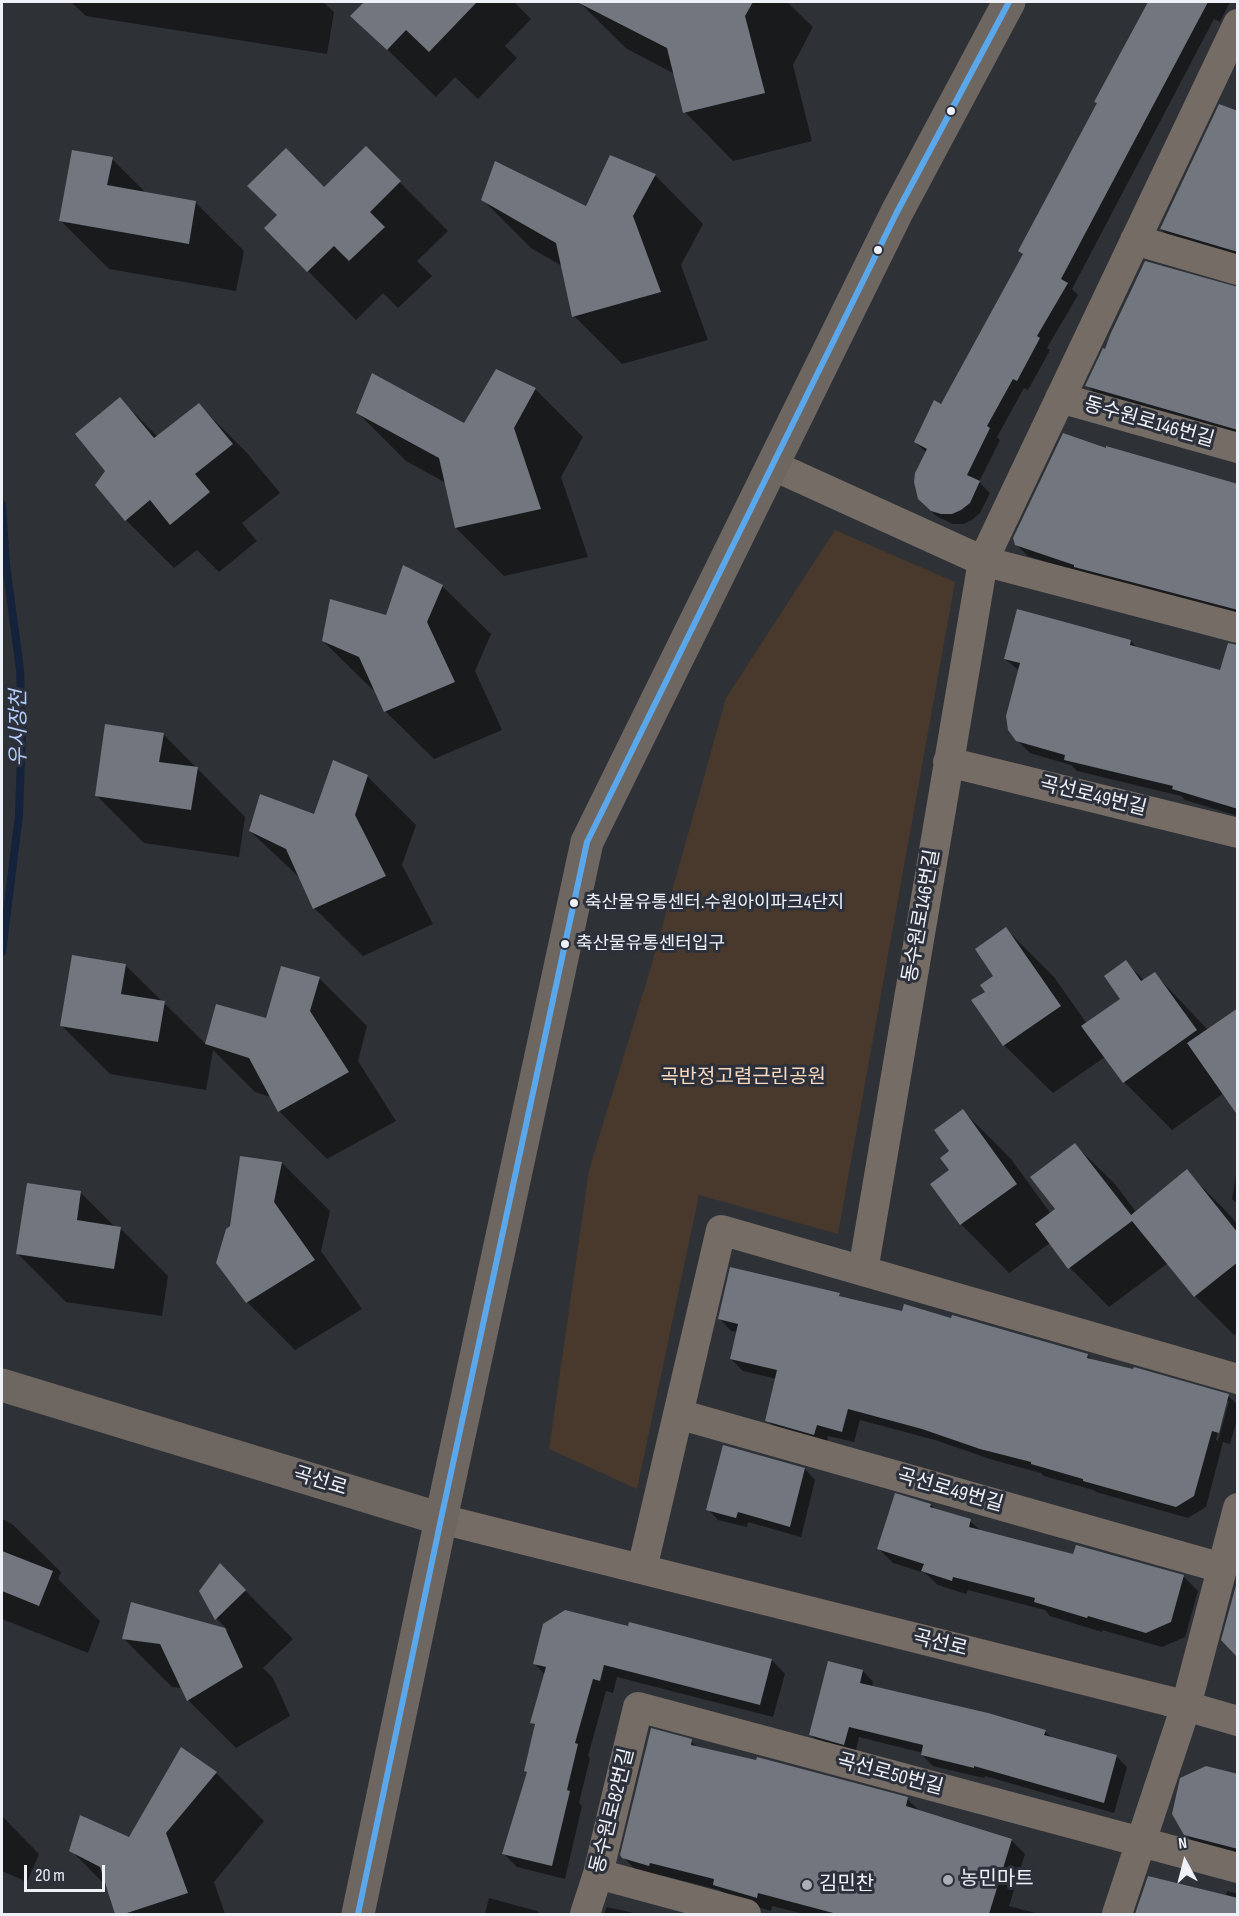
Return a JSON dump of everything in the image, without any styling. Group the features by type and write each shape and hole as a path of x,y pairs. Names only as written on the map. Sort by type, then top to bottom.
{"main road":[{"path":"358,1914 587,842 897,212 1009,2"},
{"name":"곡선로","path":"2,1385 441,1519"}],"street":[{"name":"동수원로146번길","path":"863,1271 983,561 1135,240 1225,80 1238,24"},
{"path":"1135,240 1238,270"},
{"name":"동수원로146번길","path":"1060,398 1238,448"},
{"path":"774,466 983,561 1238,628"},
{"name":"곡선로49번길","path":"948,762 1238,832"},
{"path":"642,1569 721,1230 1238,1379"},
{"name":"곡선로49번길","path":"678,1414 1222,1568"},
{"path":"1117,1914 1186,1706 1238,1508"},
{"name":"곡선로","path":"441,1519 1238,1721"},
{"name":"곡선로50번길","path":"638,1707 1238,1868"},
{"name":"동수원로82번길","path":"585,1914 598,1874 638,1707"},
{"path":"598,1874 746,1914"}],"green space":[{"name":"곡반정고렴근린공원","path":"835,530 955,582 838,1234 699,1195 637,1489 549,1449 589,1170 650,970 726,698"}],"building":[{"path":"364,2 477,2 429,52 406,30 387,50 350,16"},
{"path":"577,2 753,2 745,16 765,93 683,113 667,48"},
{"path":"1148,2 1208,2 1061,279 1068,283 1037,336 1040,338 1017,381 1013,379 987,426 990,428 967,475 980,481 970,503 952,514 931,511 918,499 914,482 915,473 927,449 914,442 934,400 941,404 1023,254 1018,251"},
{"path":"1219,104 1238,111 1238,252 1160,229"},
{"path":"366,146 401,181 370,212 385,227 349,261 334,246 307,272 264,228 277,215 247,186 286,148 324,187"},
{"path":"72,150 113,157 107,185 196,201 189,244 59,221"},
{"path":"610,155 656,174 633,216 661,292 572,317 556,243 481,200 495,161 586,206"},
{"path":"1145,261 1238,287 1238,430 1085,386 1103,348 1105,349"},
{"path":"496,369 536,388 514,428 541,509 455,528 439,458 356,413 372,373 464,423"},
{"path":"120,397 154,438 199,403 233,444 195,474 210,492 170,525 150,500 125,521 95,485 105,471 75,434"},
{"path":"1063,433 1106,448 1106,446 1238,484 1238,610 1074,567 1074,565 1015,545 1013,538"},
{"path":"403,565 443,585 427,622 455,682 384,712 359,657 322,641 330,599 386,615"},
{"path":"1017,609 1131,640 1130,645 1220,670 1228,643 1238,645 1238,809 1172,789 1173,786 1064,760 1065,755 1016,741 1008,730 1006,716 1020,663 1004,659"},
{"path":"105,724 164,733 159,762 198,767 191,810 95,796"},
{"path":"333,760 368,775 355,815 386,876 313,909 286,849 249,831 260,794 314,814"},
{"path":"1006,927 1061,1006 1003,1046 971,1000 985,992 980,985 993,976 975,949"},
{"path":"72,955 126,964 121,994 165,1001 158,1042 60,1026"},
{"path":"1126,960 1141,981 1155,972 1197,1030 1123,1083 1081,1026 1120,999 1104,976"},
{"path":"281,966 320,977 310,1011 349,1072 278,1112 249,1058 205,1044 216,1004 266,1018"},
{"path":"1238,1008 1238,1116 1187,1043"},
{"path":"963,1109 1017,1184 960,1225 930,1184 949,1170 940,1158 949,1151 934,1130"},
{"path":"1075,1143 1131,1215 1187,1169 1238,1233 1238,1262 1194,1297 1132,1221 1068,1269 1035,1224 1055,1209 1030,1177"},
{"path":"240,1156 282,1162 274,1202 315,1260 246,1303 216,1263 226,1229 230,1226"},
{"path":"27,1183 81,1191 77,1220 121,1227 114,1269 16,1254"},
{"path":"730,1267 840,1293 839,1296 902,1311 904,1304 951,1318 952,1315 1088,1354 1087,1358 1133,1369 1134,1367 1229,1394 1219,1433 1212,1431 1194,1496 1176,1507 1083,1481 1083,1479 1031,1464 1031,1462 980,1449 922,1429 848,1409 842,1432 817,1425 814,1435 765,1421 777,1370 730,1359 738,1324 718,1319"},
{"path":"723,1445 805,1468 790,1527 738,1512 736,1518 706,1510"},
{"path":"895,1493 931,1504 930,1507 971,1519 969,1527 1073,1554 1076,1545 1184,1575 1171,1622 1146,1633 1034,1602 1035,1598 953,1577 952,1581 921,1571 924,1564 877,1549"},
{"path":"2,1551 53,1571 39,1606 2,1591"},
{"path":"220,1563 246,1590 215,1620 199,1591"},
{"path":"1238,1578 1238,1658 1221,1640"},
{"path":"131,1602 225,1628 243,1667 187,1701 160,1644 122,1639"},
{"path":"565,1610 628,1626 629,1622 772,1659 760,1705 604,1665 600,1681 593,1679 575,1743 578,1744 567,1790 570,1791 552,1866 502,1854 527,1772 524,1771 535,1724 530,1723 546,1667 533,1664 543,1624"},
{"path":"828,1661 863,1670 860,1683 988,1713 1046,1730 1044,1735 1117,1755 1104,1803 974,1766 974,1768 921,1755 923,1745 849,1727 844,1745 809,1735"},
{"path":"651,1728 692,1739 691,1745 756,1760 757,1757 908,1797 906,1806 1012,1839 989,1914 837,1914 758,1893 757,1898 713,1885 714,1879 622,1858 620,1855"},
{"path":"181,1747 217,1772 166,1833 188,1893 124,1914 115,1914 100,1867 69,1851 80,1815 129,1837"},
{"path":"1206,1766 1238,1774 1238,1849 1184,1835 1172,1814 1180,1778"},
{"path":"1148,1876 1238,1898 1238,1914 1135,1914"}],"waterway":[{"name":"우시장천","path":"2,505 6,565 20,669 22,731 19,815 2,952"}],"transit line":[{"path":"358,1914 587,842 897,212 1009,2"}],"place":[{"name":"축산물유통센터.수원아이파크4단지","path":"574,903"},
{"name":"축산물유통센터입구","path":"565,944"},
{"name":"농민마트","path":"948,1880"},
{"name":"김민찬","path":"807,1885"}]}
